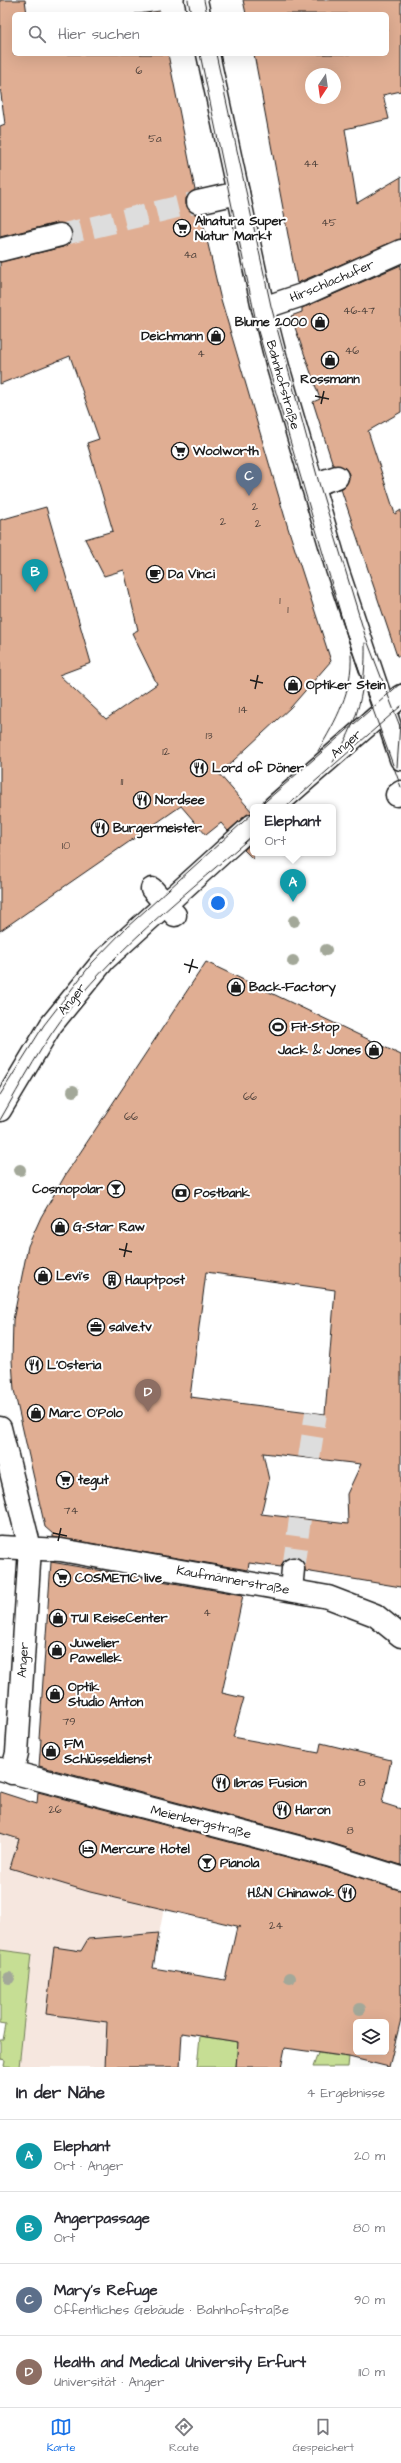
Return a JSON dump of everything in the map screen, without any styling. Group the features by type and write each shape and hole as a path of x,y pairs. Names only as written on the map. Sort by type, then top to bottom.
{"street":[{"path":"196,0 199,12"},
{"name":"Bahnhofstraße","path":"208,56 263,308 312,485 366,658 393,703"},
{"path":"198,202 238,193"},
{"path":"0,250 60,235"},
{"name":"Hirschlachufer","path":"263,308 302,295 401,251"},
{"path":"312,485 337,476"},
{"path":"393,703 401,759"},
{"name":"Anger","path":"277,804 393,703"},
{"name":"Anger","path":"0,1110 51,1025 104,960 163,903 250,828"},
{"name":"Anger","path":"0,1428 30,1548 16,1753 6,1771"},
{"path":"0,1547 30,1548"},
{"name":"Kaufmännerstraße","path":"30,1548 61,1550 292,1580 328,1597 375,1615 401,1636"},
{"name":"Meienbergstraße","path":"6,1771 328,1855 401,1878"}],"shaded area":[{"path":"0,1792 55,1809 164,1908 150,1982 142,2067 19,2067 31,1954 0,1950"}],"green space":[{"path":"0,1950 31,1954 19,2067 4,2066 5,2060 0,2059 0,2040 3,2040 6,2024 0,2023"},
{"path":"200,2036 238,2042 236,2067 197,2067"},
{"path":"318,2053 349,2057 348,2067 313,2067"}],"building":[{"path":"0,0 25,0 27,12 12,12 12,56 168,56 195,190 186,198 186,205 194,214 201,214 220,296 288,528 331,661 291,707 219,774 250,810 250,814 245,816 228,831 221,823 206,835 181,806 0,931 0,520 46,507 91,663 59,675 106,719 157,684 132,633 138,630 124,570 104,576 85,539 113,531 87,443 99,439 70,356 0,384 0,262 63,247 72,239 72,232 69,226 57,223 0,237 0,126 5,124 0,87"},
{"path":"243,0 401,0 401,91 383,95 389,119 345,129 357,203 401,177 401,239 297,283 254,56 389,56 389,12 246,12"},
{"path":"401,265 401,412 368,431 395,514 401,510 401,656 397,656 341,489 346,485 349,474 345,468 333,465 313,402 320,399 291,316 302,312 302,308"},
{"path":"250,845 250,856 244,850"},
{"name":"Hauptpost","path":"206,962 401,1055 401,1587 305,1571 304,1563 295,1557 287,1558 281,1567 249,1563 248,1570 53,1537 53,1534 45,1527 14,1390 12,1361 13,1320 28,1246 41,1217 66,1174","holes":["206,1272 335,1290 325,1414 190,1397","263,1453 361,1464 347,1494 348,1524 261,1514 269,1480"]},
{"path":"51,1562 243,1595 222,1693 244,1698 233,1737 319,1753 321,1743 391,1760 382,1803 401,1809 401,1865 331,1843 39,1766 41,1739 39,1739"},
{"path":"0,1792 37,1804 38,1792 325,1867 401,1890 401,2019 389,2067 349,2057 285,2048 281,2067 236,2067 238,2042 182,2033 180,2067 105,2067 107,2022 46,2014 54,1947 81,1951 88,1939 159,1933 153,1968 225,1980 237,1927 241,1927 90,1892 10,1868 19,1839 0,1833"}],"tunnel":[{"path":"60,235 198,202"},
{"path":"309,1458 316,1413"},
{"path":"293,1569 300,1519"}],"tram line":[{"path":"188,0 191,12"},
{"path":"204,0 207,12"},
{"path":"200,56 258,331 350,646 401,787"},
{"path":"216,56 271,306 319,483 365,635 401,729"},
{"path":"333,762 349,734 359,706 364,676 365,643"},
{"path":"318,751 342,705 349,680 351,654"},
{"path":"262,804 401,683"},
{"path":"289,804 401,706"},
{"path":"397,767 400,724"},
{"path":"0,1095 44,1025 92,963 126,928 250,816"},
{"path":"0,1120 33,1062 51,1034 91,983 158,917 250,838"}],"place":[{"name":"Alnatura Super Natur Markt","path":"182,228"},
{"name":"Blume 2000","path":"320,322"},
{"name":"Deichmann","path":"216,336"},
{"name":"Rossmann","path":"330,360"},
{"name":"Woolworth","path":"180,451"},
{"name":"Mary’s Refuge","path":"249,496"},
{"name":"Da Vinci","path":"155,574"},
{"name":"Angerpassage","path":"35,592"},
{"name":"Optiker Stein","path":"293,685"},
{"name":"Lord of Döner","path":"199,768"},
{"name":"Nordsee","path":"142,800"},
{"name":"Burgermeister","path":"100,828"},
{"name":"Elephant","path":"293,902"},
{"name":"Back-Factory","path":"236,987"},
{"name":"Fit-Stop","path":"278,1027"},
{"name":"Jack & Jones","path":"374,1050"},
{"name":"Cosmopolar","path":"116,1189"},
{"name":"Postbank","path":"181,1193"},
{"name":"G-Star Raw","path":"60,1227"},
{"name":"Levi's","path":"43,1276"},
{"name":"Hauptpost","path":"112,1280"},
{"name":"salve.tv","path":"96,1327"},
{"name":"L'Osteria","path":"34,1365"},
{"name":"Health and Medical University Erfurt","path":"148,1412"},
{"name":"Marc O'Polo","path":"36,1413"},
{"name":"tegut","path":"65,1480"},
{"name":"COSMETIC live","path":"62,1578"},
{"name":"TUI ReiseCenter","path":"58,1618"},
{"name":"Juwelier Pawellek","path":"57,1650"},
{"name":"Optik Studio Anton","path":"55,1694"},
{"name":"FM Schlüsseldienst","path":"51,1751"},
{"name":"Ibras Fusion","path":"221,1783"},
{"name":"Haron","path":"282,1810"},
{"name":"Mercure Hotel","path":"88,1849"},
{"name":"Pianola","path":"207,1863"},
{"name":"H&N Chinawok","path":"347,1893"}]}
